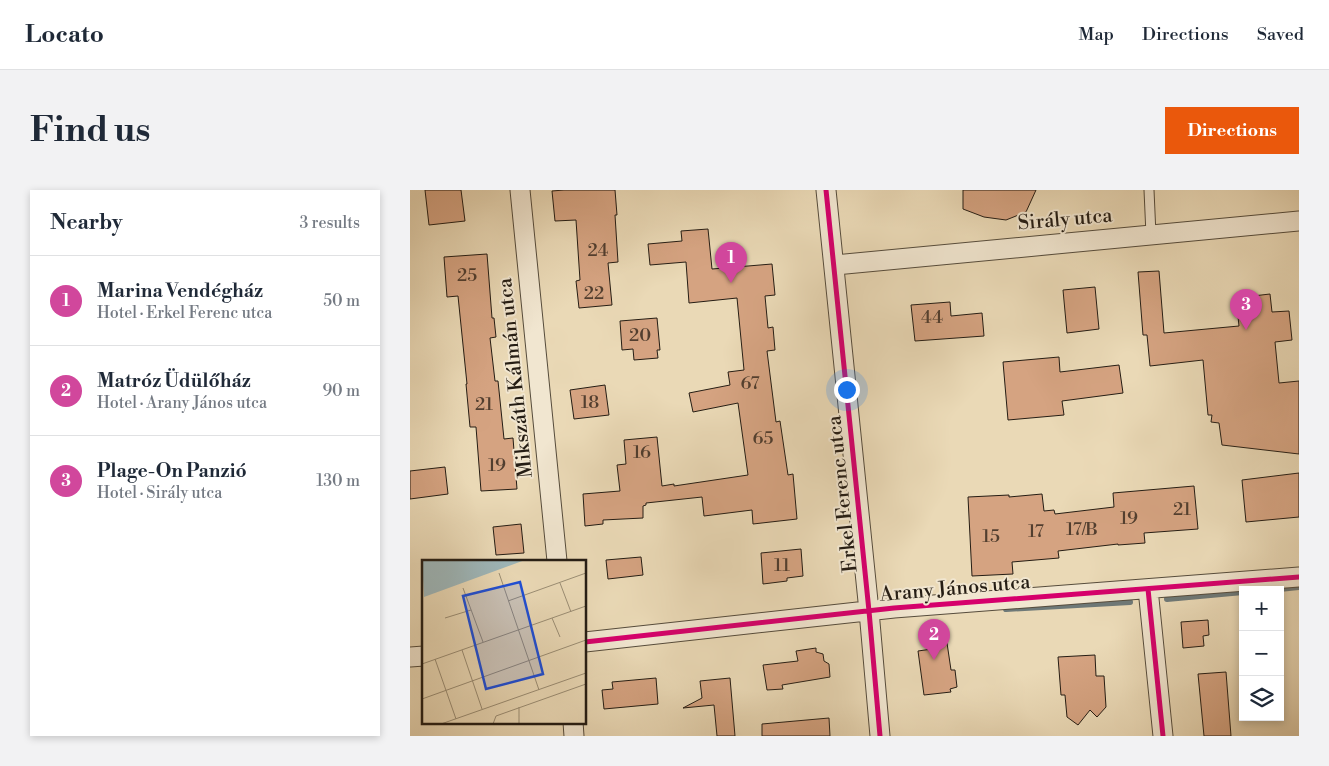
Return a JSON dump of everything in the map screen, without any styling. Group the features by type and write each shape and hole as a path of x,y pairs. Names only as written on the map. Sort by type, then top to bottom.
{"street":[{"name":"Mikszáth Kálmán utca","path":"520,190 556,560"},
{"name":"Erkel Ferenc utca","path":"826,190 835,264 880,736"},
{"name":"Sirály utca","path":"835,264 1299,220"},
{"name":"Arany János utca","path":"586,642 869,611 1299,577"},
{"path":"1148,589 1163,736"}],"lane":[{"path":"1149,190 1150,235"}],"building":[{"path":"425,190 461,190 465,221 429,225"},
{"path":"615,190 618,262 608,263 612,305 579,308 576,281 580,280 576,220 555,221 552,191"},
{"path":"963,190 1036,190 1026,212 1006,220 984,217 963,209"},
{"path":"708,229 712,269 772,264 775,295 765,296 768,328 773,327 775,350 767,351 776,422 780,421 788,475 793,474 797,519 753,524 752,510 704,516 702,497 646,503 643,506 643,518 603,520 603,524 585,526 583,494 620,491 617,465 626,464 624,440 657,437 662,486 674,484 674,486 748,475 738,403 693,412 689,393 730,385 728,372 744,370 737,298 689,303 686,262 650,265 648,244 682,241 681,231"},
{"path":"487,254 492,318 494,318 496,337 490,338 495,381 498,381 504,439 513,438 517,489 481,491 476,427 470,427 458,296 447,297 444,257"},
{"path":"1159,271 1164,333 1239,326 1236,298 1270,294 1272,312 1289,311 1292,340 1275,342 1279,383 1299,381 1299,454 1222,445 1219,423 1211,422 1212,415 1208,415 1203,360 1150,366 1147,335 1143,335 1138,272"},
{"path":"1095,287 1099,329 1067,333 1063,290"},
{"path":"950,302 951,316 982,313 984,336 915,341 911,305"},
{"path":"657,318 660,350 657,350 658,358 634,360 633,349 622,350 620,321"},
{"path":"1059,357 1060,372 1119,365 1123,393 1062,401 1064,415 1008,420 1003,362"},
{"path":"605,385 609,415 574,419 570,390"},
{"path":"445,467 448,494 410,499 410,471"},
{"path":"1299,473 1299,517 1246,522 1242,480"},
{"path":"1194,486 1198,529 1144,533 1145,543 1058,551 1059,558 1012,562 1013,574 972,576 968,497 1009,495 1009,497 1042,494 1044,511 1054,510 1055,514 1114,507 1113,493"},
{"path":"521,524 524,553 496,555 493,527"},
{"path":"801,549 803,576 787,578 787,581 763,584 761,553"},
{"path":"641,557 643,575 608,579 606,560"},
{"path":"1208,620 1209,635 1203,636 1204,646 1183,648 1181,622"},
{"path":"947,643 951,670 955,670 957,687 950,689 951,692 924,695 918,651 932,649 932,645"},
{"path":"816,648 816,652 823,654 824,661 829,664 830,677 782,685 783,689 767,690 763,665 798,661 796,651"},
{"path":"1095,655 1096,676 1104,676 1106,707 1097,717 1090,710 1078,725 1067,717 1065,695 1061,695 1058,657"},
{"path":"1226,672 1231,736 1204,736 1198,674"},
{"path":"656,678 658,704 604,709 602,690 613,689 612,682"},
{"path":"730,678 735,736 717,736 714,705 683,708 702,698 700,681"},
{"path":"829,718 830,736 762,736 762,724"}],"waterway":[{"path":"1284,588 1299,587"},
{"path":"1167,599 1239,592"},
{"path":"1006,609 1130,602"}],"cycle path":[{"path":"826,190 880,736"},
{"path":"586,642 894,608 1299,577"},
{"path":"1148,589 1163,736"}],"place":[{"name":"Marina Vendégház","path":"731,283"},
{"name":"Plage-On Panzió","path":"1246,330"},
{"name":"Matróz Üdülőház","path":"934,660"}]}
